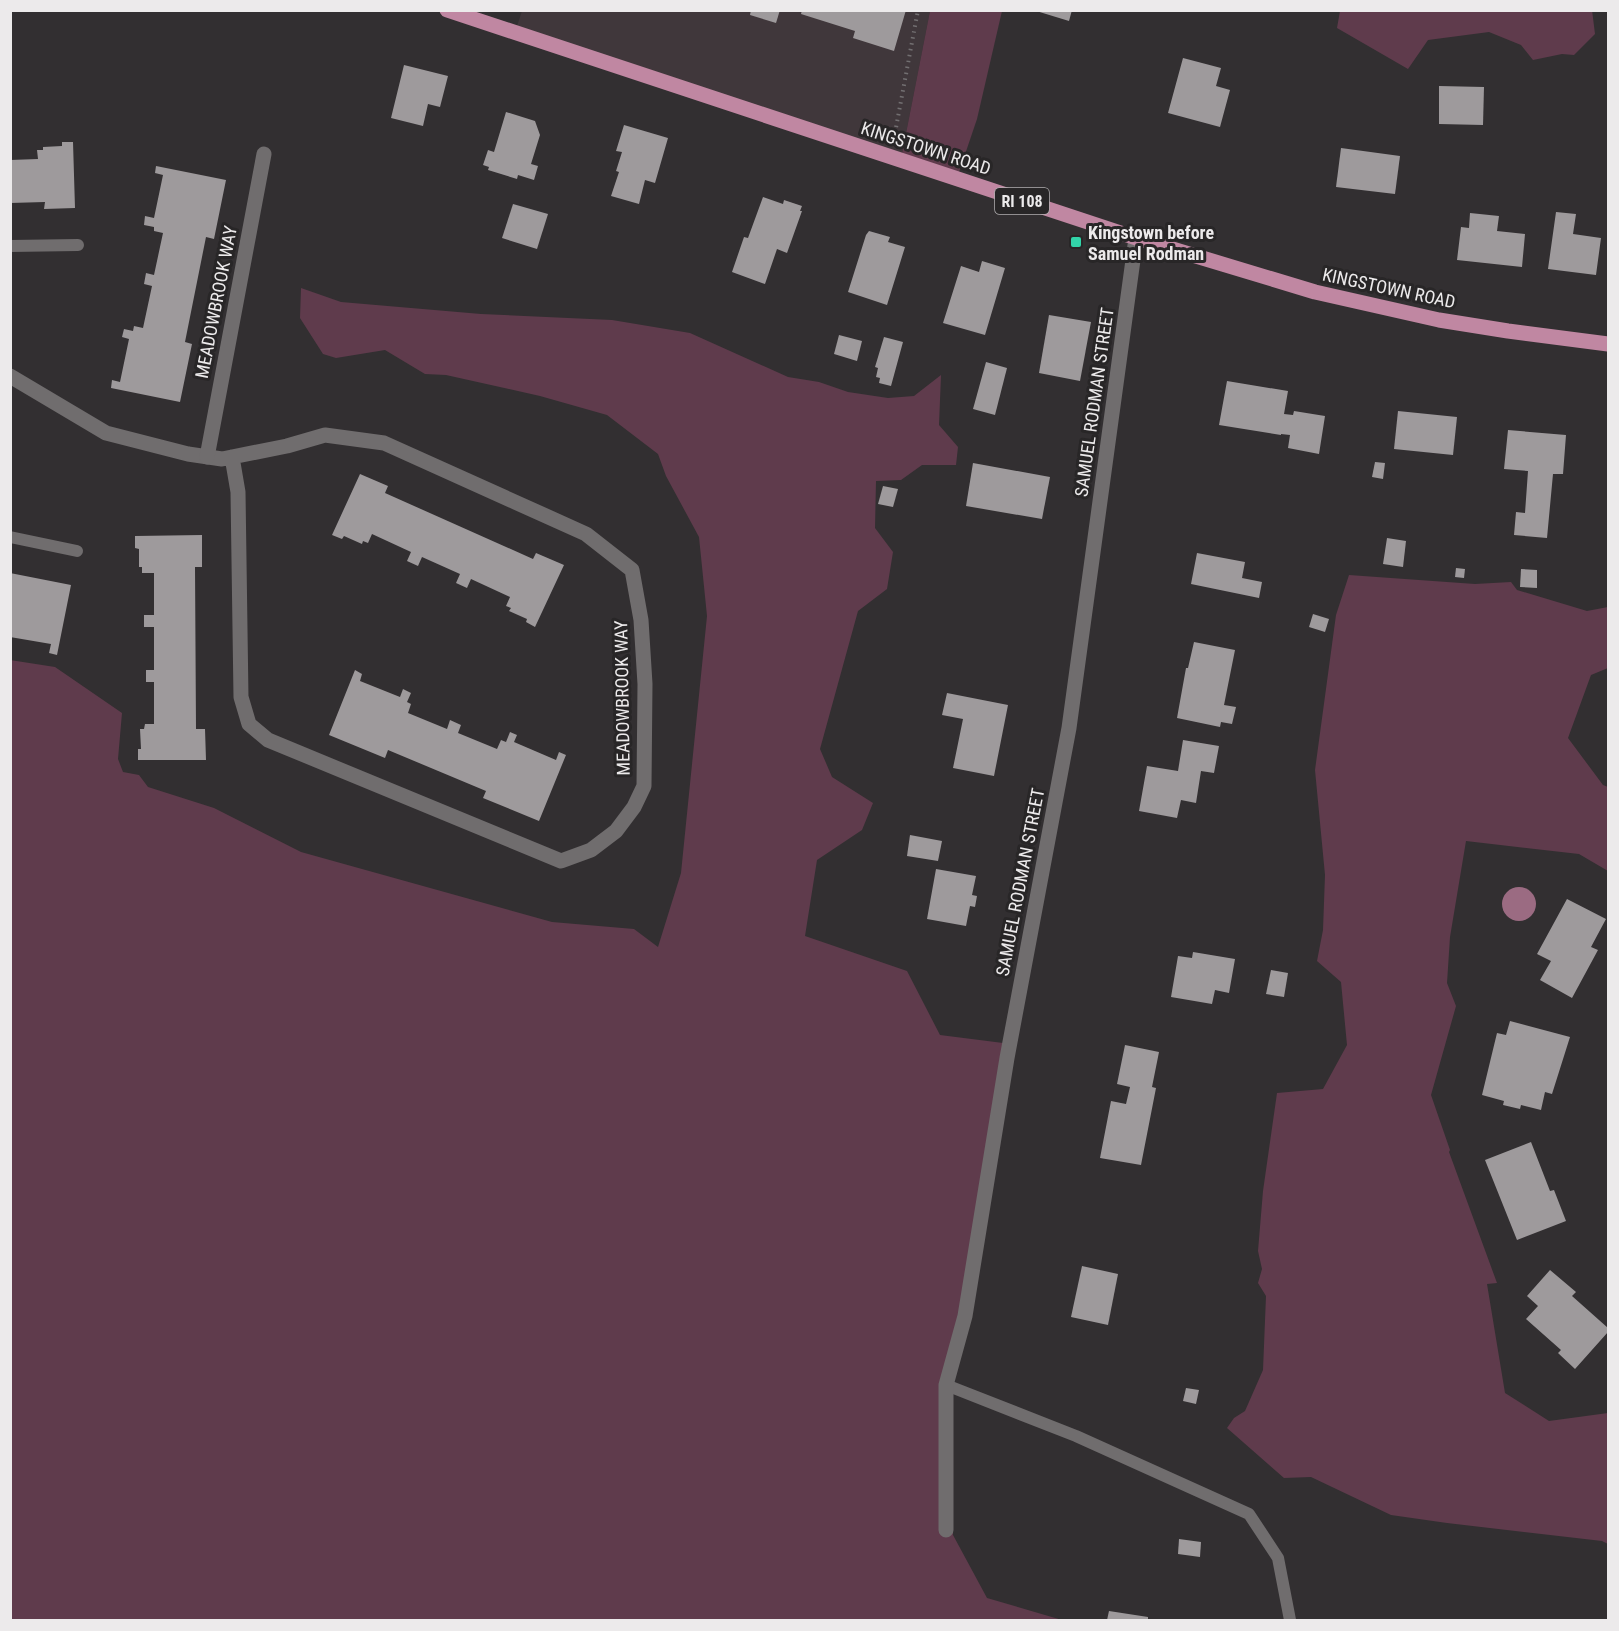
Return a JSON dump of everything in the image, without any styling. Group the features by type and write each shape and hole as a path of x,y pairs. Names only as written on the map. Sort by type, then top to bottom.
{"main road":[{"name":"KINGSTOWN ROAD","path":"447,10 1136,238 1315,292 1474,326 1608,344"}],"street":[{"name":"MEADOWBROOK WAY","path":"207,457 264,154"},
{"name":"SAMUEL RODMAN STREET","path":"946,1530 946,1385 965,1316 1007,1058 1069,728 1136,238"},
{"name":"MEADOWBROOK WAY","path":"10,376 106,433 207,457 222,459 232,457 287,446 325,435 384,443 586,534 632,570 641,620 645,684 644,786 634,807 616,831 591,850 561,861 268,740 249,724 241,697 238,492 232,457"}],"lane":[{"path":"10,246 78,245"},
{"path":"10,537 77,551"},
{"path":"946,1385 1076,1436 1249,1514 1278,1558 1290,1620"}],"path":[{"path":"890,157 918,10"}],"shaded area":[{"path":"1592,10 1595,34 1574,55 1562,54 1533,60 1521,45 1489,32 1428,40 1408,69 1337,28 1340,11"},
{"path":"522,11 930,11 901,159 514,35"},
{"path":"930,11 1002,11 977,119 957,178 901,159"},
{"path":"301,288 341,302 481,314 612,320 690,333 788,377 819,382 848,392 888,398 914,396 941,375 939,425 958,447 956,465 922,465 901,480 876,481 875,528 893,552 887,589 858,611 820,749 832,777 873,803 862,830 817,860 805,936 907,971 940,1035 1011,1044 950,1396 953,1535 987,1598 1062,1620 11,1620 10,660 55,667 122,713 118,759 123,772 139,775 148,787 214,808 301,852 552,922 634,929 658,947 681,873 707,616 699,537 666,476 658,454 607,415 540,396 446,375 425,374 385,350 336,358 323,354 300,318"},
{"path":"1349,575 1475,584 1511,582 1517,590 1587,611 1608,607 1608,668 1591,675 1568,738 1603,785 1608,787 1608,871 1579,854 1466,841 1450,937 1447,983 1456,1006 1431,1095 1449,1152 1497,1283 1487,1284 1505,1393 1549,1421 1608,1413 1608,1544 1602,1541 1391,1515 1311,1477 1284,1478 1227,1428 1234,1418 1245,1411 1263,1370 1266,1296 1258,1283 1262,1269 1258,1251 1263,1191 1277,1093 1323,1089 1347,1045 1341,982 1317,961 1323,930 1325,875 1315,770 1336,615"},
{"path":"1519,887 1531,892 1536,904 1531,916 1519,921 1507,916 1502,904 1507,892"}],"building":[{"path":"751,10 780,10 776,23 750,15"},
{"path":"802,10 906,10 894,51 853,38 855,31 801,14"},
{"path":"1033,10 1072,10 1069,21"},
{"path":"1183,58 1221,68 1216,86 1230,90 1220,127 1168,113"},
{"path":"404,65 448,76 440,107 428,104 423,126 391,118"},
{"path":"1439,86 1484,87 1483,125 1439,124"},
{"path":"506,112 535,121 540,135 531,164 538,166 534,180 518,175 517,179 488,170 489,167 483,165 488,150 494,152"},
{"path":"624,125 668,138 655,183 645,180 639,204 611,196 619,172 616,171 622,152 616,151"},
{"path":"62,142 73,142 75,208 44,209 45,202 10,203 10,160 38,159 37,150 43,150 43,147 62,146"},
{"path":"1341,148 1400,156 1395,194 1336,187"},
{"path":"156,166 226,180 214,239 206,237 185,342 192,344 180,402 111,388 112,380 120,382 129,339 122,337 124,329 133,331 134,326 143,328 152,286 144,284 146,273 154,275 163,233 154,231 154,227 144,225 145,216 154,218 163,175 155,173"},
{"path":"763,197 783,204 784,200 802,206 787,253 777,249 765,284 732,272 744,237 748,238"},
{"path":"513,204 548,214 537,249 502,238"},
{"path":"1556,212 1576,214 1573,234 1601,238 1596,275 1548,269"},
{"path":"1470,213 1499,216 1497,231 1525,234 1522,267 1457,260 1461,227 1469,228"},
{"path":"869,231 890,237 888,242 905,247 887,305 848,292"},
{"path":"982,261 1005,268 985,335 943,323 961,266 979,272"},
{"path":"1049,315 1091,322 1080,381 1039,373"},
{"path":"839,335 862,341 857,361 834,354"},
{"path":"884,337 903,342 891,386 879,383 880,378 876,377 878,368 875,367"},
{"path":"986,362 1007,368 995,415 973,409"},
{"path":"1227,381 1288,391 1284,414 1293,415 1294,411 1325,416 1319,454 1288,448 1290,435 1219,425"},
{"path":"1398,411 1457,417 1453,455 1394,449"},
{"path":"1508,430 1566,435 1563,474 1553,474 1547,538 1514,535 1516,512 1525,513 1528,471 1504,469"},
{"path":"1375,462 1385,463 1383,479 1372,477"},
{"path":"973,463 1050,477 1042,519 966,506"},
{"path":"360,474 388,486 385,493 533,559 536,553 564,565 535,627 526,622 527,619 509,611 511,608 506,606 510,597 471,579 467,588 456,583 460,574 422,557 418,566 407,561 411,552 372,534 368,543 363,541 362,544 344,536 342,539 332,535"},
{"path":"883,486 898,489 893,507 878,504"},
{"path":"202,535 202,567 195,567 196,729 205,729 206,760 138,760 138,749 141,749 140,729 144,729 145,724 154,724 154,682 146,682 146,670 154,670 154,627 144,627 144,615 154,615 154,573 142,573 142,567 139,567 139,549 135,548 135,536"},
{"path":"1387,538 1406,541 1403,567 1383,564"},
{"path":"1197,553 1245,562 1242,578 1262,582 1259,598 1191,584"},
{"path":"1456,568 1465,569 1464,578 1455,577"},
{"path":"1521,569 1537,570 1537,588 1520,587"},
{"path":"10,573 71,585 57,655 49,653 51,644 10,637"},
{"path":"1313,614 1329,619 1325,632 1309,627"},
{"path":"1194,642 1235,650 1224,705 1236,707 1232,724 1221,722 1220,727 1177,718 1186,668 1188,668"},
{"path":"355,670 362,674 360,681 400,697 403,689 411,693 407,702 411,704 408,713 447,729 450,720 461,725 458,733 497,749 501,740 506,742 510,732 517,735 514,742 556,760 559,752 566,755 539,821 483,798 486,791 388,750 385,758 329,735"},
{"path":"947,693 1008,705 994,776 953,768 963,719 942,715"},
{"path":"1183,740 1219,746 1214,773 1201,771 1196,803 1181,800 1177,818 1139,811 1147,766 1178,771"},
{"path":"910,835 942,841 938,861 907,856"},
{"path":"936,869 976,876 972,895 977,896 975,907 970,906 966,926 927,919"},
{"path":"1567,899 1606,919 1591,947 1598,950 1572,998 1540,980 1551,961 1537,954"},
{"path":"1193,952 1235,959 1229,993 1215,990 1212,1004 1171,997 1178,956 1192,958"},
{"path":"1271,970 1288,973 1284,997 1266,994"},
{"path":"1510,1021 1570,1037 1552,1094 1545,1092 1541,1110 1521,1105 1520,1109 1503,1105 1504,1101 1482,1095 1497,1033 1506,1035"},
{"path":"1125,1045 1159,1052 1152,1087 1156,1088 1141,1165 1100,1158 1111,1101 1126,1104 1130,1087 1117,1084"},
{"path":"1531,1142 1550,1191 1554,1190 1566,1221 1517,1240 1485,1160"},
{"path":"1082,1266 1118,1274 1108,1325 1071,1317"},
{"path":"1550,1270 1576,1292 1572,1296 1608,1328 1608,1332 1575,1369 1558,1353 1561,1350 1526,1319 1538,1306 1527,1296"},
{"path":"1186,1388 1199,1390 1196,1404 1183,1401"},
{"path":"1179,1539 1201,1542 1200,1557 1178,1554"},
{"path":"1109,1611 1148,1617 1148,1620 1107,1620"}],"place":[{"name":"Kingstown before Samuel Rodman","path":"1076,242"}]}
